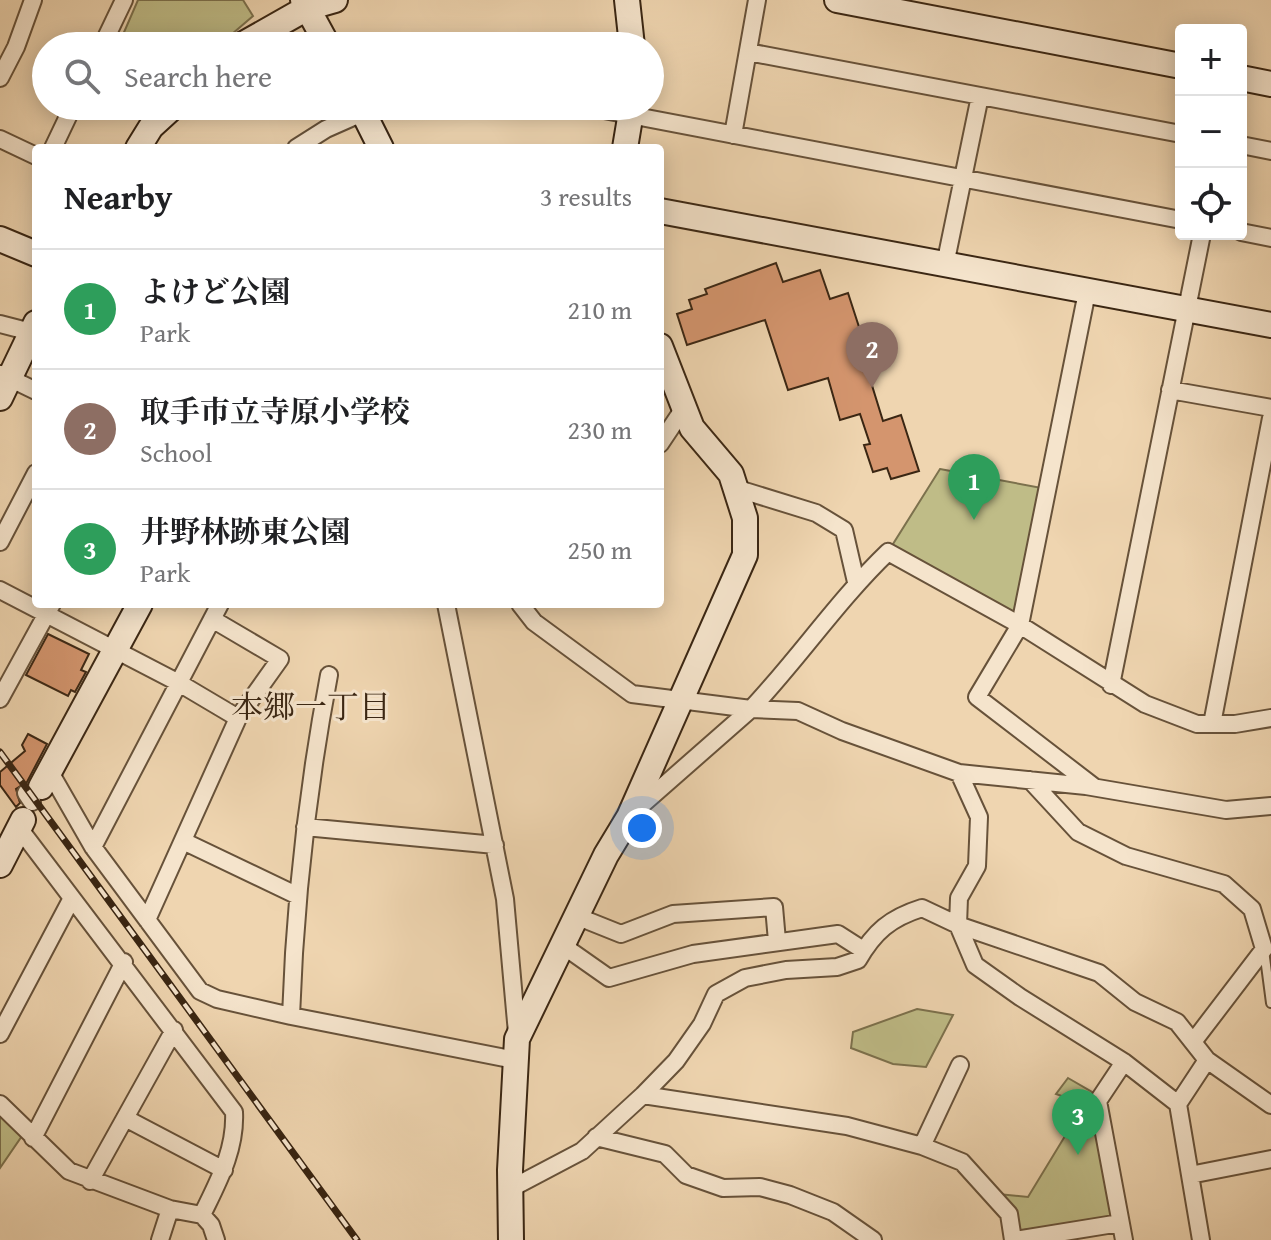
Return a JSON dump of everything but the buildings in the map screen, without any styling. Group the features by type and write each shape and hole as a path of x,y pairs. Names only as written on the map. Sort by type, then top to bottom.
{"street":[{"path":"0,78 16,47 33,0"},
{"path":"109,32 124,0"},
{"path":"262,32 305,4 335,0"},
{"path":"627,0 630,32"},
{"path":"733,135 757,0"},
{"path":"837,0 1175,65"},
{"path":"305,4 320,32"},
{"path":"748,53 1175,133"},
{"path":"1247,79 1271,84"},
{"path":"945,265 980,96"},
{"path":"664,119 1175,219"},
{"path":"55,144 66,120"},
{"path":"141,144 156,120"},
{"path":"302,144 344,120"},
{"path":"371,120 380,144"},
{"path":"626,144 630,120"},
{"path":"0,139 32,154"},
{"path":"1247,146 1271,151"},
{"path":"664,212 1271,325"},
{"path":"1247,233 1271,238"},
{"path":"0,239 32,252"},
{"path":"1111,685 1201,240"},
{"path":"1087,292 1020,625 977,697 1098,789"},
{"path":"0,324 32,327"},
{"path":"32,331 4,383 32,390"},
{"path":"516,1050 576,916 629,817 745,555 745,518 731,474 692,428 664,356"},
{"path":"1170,390 1271,408"},
{"path":"664,438 684,408"},
{"path":"1212,724 1271,418"},
{"path":"0,542 32,481"},
{"path":"735,488 816,513 844,530 856,582"},
{"path":"629,817 751,709 793,666 856,582 888,552 1020,625 1111,685 1171,714 1197,724 1271,718"},
{"path":"0,590 32,602"},
{"path":"0,865 32,800 138,608"},
{"path":"447,608 505,899 516,1050 511,1240"},
{"path":"523,608 534,622 632,694 681,702 798,711 842,731 959,773 1098,789 1226,810 1271,806"},
{"path":"0,699 49,609 238,718"},
{"path":"93,847 216,612 280,659 238,718 147,920"},
{"path":"291,1016 296,895 329,675"},
{"path":"959,773 979,817 977,866 959,898 958,925 975,965 1124,1062 1178,1104 1201,1240"},
{"path":"1030,780 1078,832 1126,856 1224,884 1252,909 1264,949 1193,1042"},
{"path":"32,800 93,847 200,991 217,999 291,1016 516,1050"},
{"path":"32,800 72,898 124,962 234,1112 235,1133 224,1170 202,1215"},
{"path":"305,827 495,845"},
{"path":"183,841 296,895"},
{"path":"0,1034 72,898"},
{"path":"576,916 621,934 673,914 774,907 777,941"},
{"path":"510,1189 582,1151 643,1095 676,1061 702,1024 716,994 745,978 786,970 837,967 858,960 873,934 898,915 922,908 958,925 1099,973 1135,1002 1177,1022 1207,1060 1271,1105"},
{"path":"562,945 609,978 693,954 838,934 863,950"},
{"path":"33,1138 124,962"},
{"path":"90,1181 174,1030"},
{"path":"1178,1104 1207,1060"},
{"path":"1124,1062 1098,1101 1124,1240"},
{"path":"922,1146 960,1065"},
{"path":"643,1095 847,1126 922,1146 962,1162 1009,1214 1014,1240 1120,1223"},
{"path":"0,1104 69,1171 170,1209 202,1215"},
{"path":"125,1118 224,1170"},
{"path":"596,1137 665,1154 686,1175 723,1188 760,1187 790,1195 833,1212 873,1240"},
{"path":"1190,1175 1271,1159"},
{"path":"160,1240 170,1209"},
{"path":"202,1215 216,1240"}],"lane":[{"path":"1264,949 1271,1003"}],"shaded area":[{"path":"138,0 243,0 253,16 234,32 124,32"},
{"path":"940,469 1047,489 1020,625 888,552"},
{"path":"917,1009 953,1015 926,1067 893,1064 851,1048 853,1032"},
{"path":"1068,1078 1092,1092 1113,1217 1017,1231 978,1192 1028,1197 1076,1118 1076,1101 1056,1094"},
{"path":"0,1104 26,1130 0,1168"}],"railway":[{"path":"0,752 357,1240"}],"place":[{"name":"取手市立寺原小学校","path":"872,388"},
{"name":"よけど公園","path":"974,520"},
{"name":"井野林跡東公園","path":"1078,1155"}],"district":[{"name":"本郷一丁目","path":"311,707"}]}
